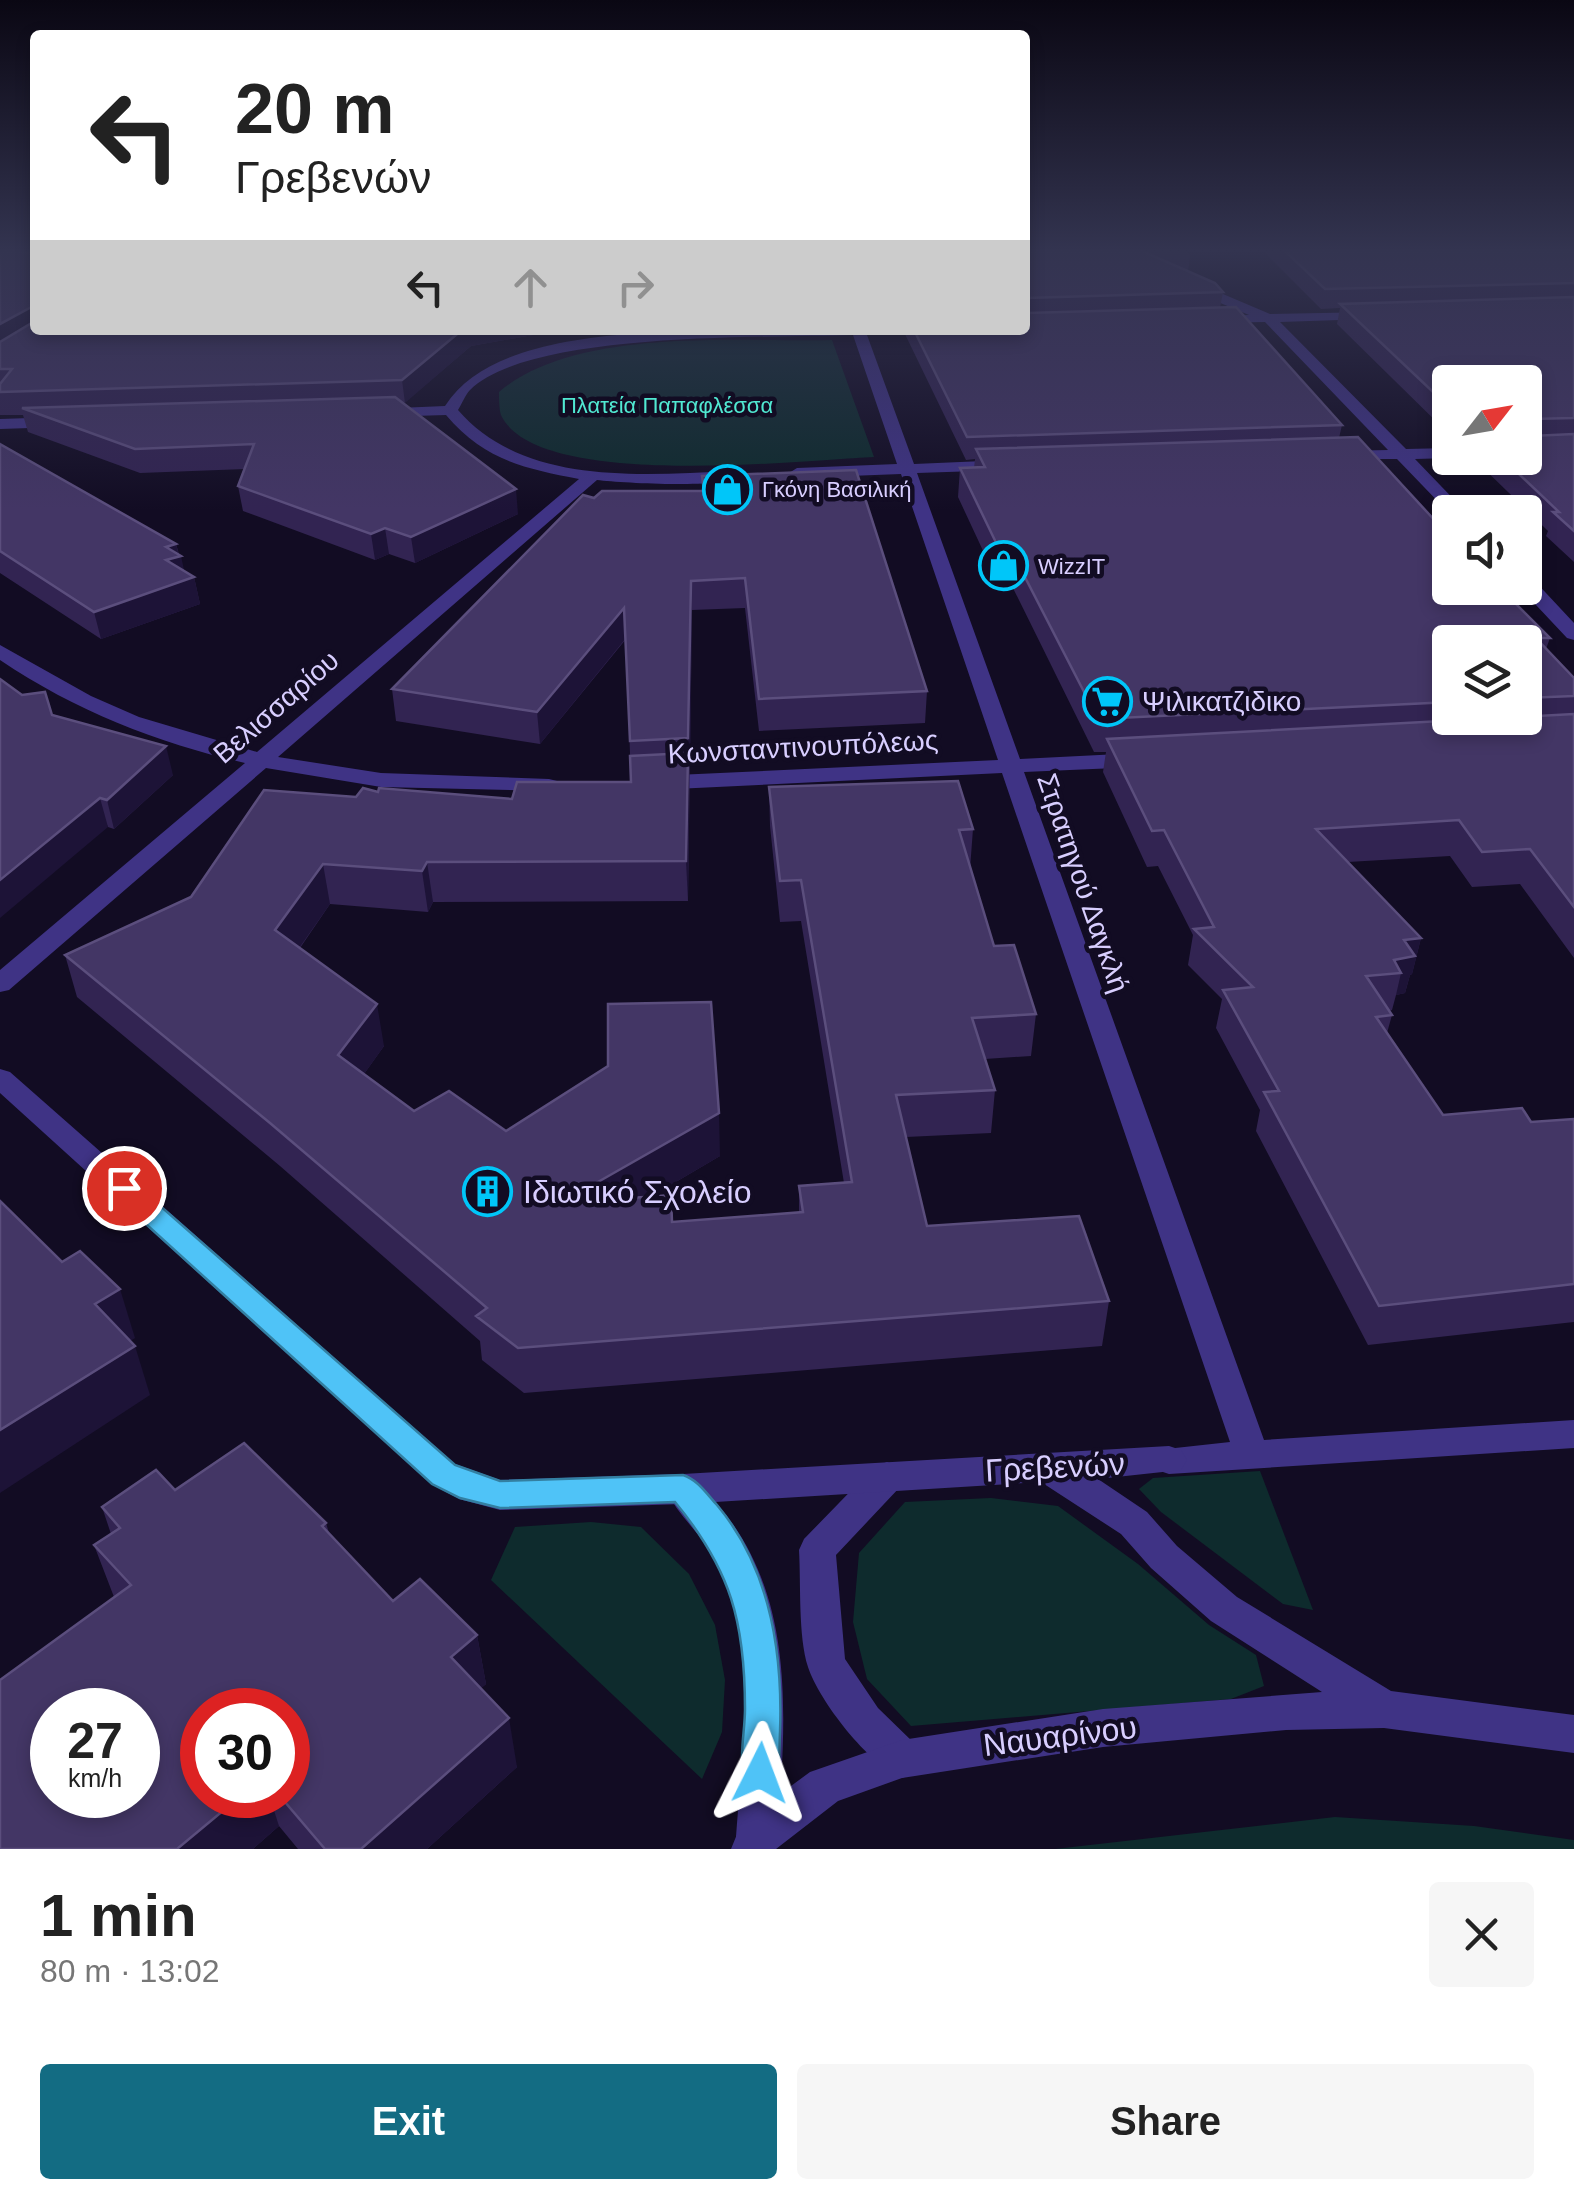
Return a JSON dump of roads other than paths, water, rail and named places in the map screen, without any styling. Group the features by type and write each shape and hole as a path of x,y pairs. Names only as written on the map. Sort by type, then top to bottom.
{"street":[{"path":"593,337 598,341"},
{"path":"450,410 464,388 488,371 563,348 598,341 695,337"},
{"name":"Στρατηγού Δαγκλή","path":"861,337 1252,1455"},
{"path":"1287,337 1442,495"},
{"path":"372,412 450,410"},
{"path":"450,410 460,427 492,449 536,465 592,476 750,475"},
{"path":"0,424 78,422"},
{"path":"1324,456 1432,453"},
{"path":"769,474 1024,464"},
{"name":"Βελισσαρίου","path":"0,984 592,476"},
{"path":"1542,600 1574,634"},
{"path":"0,650 22,668 114,715 260,760 380,780 574,786"},
{"name":"Κωνσταντινουπόλεως","path":"630,784 1166,759"},
{"name":"Γρεβενών","path":"0,1078 443,1474 486,1492 683,1488 1048,1469 1574,1434"},
{"name":"Ναυαρίνου","path":"1048,1469 1134,1523 1164,1557 1224,1608 1384,1709"},
{"path":"887,1477 817,1550 826,1664 864,1720 902,1759"},
{"path":"683,1488 718,1530 739,1568 759,1634 763,1709 754,1843"},
{"name":"Ναυαρίνου","path":"754,1843 826,1786 902,1759 1102,1728 1286,1711 1384,1709 1574,1734"}],"place":[{"name":"Γκόνη Βασιλική","path":"727,489"},
{"name":"WizzIT","path":"1003,566"},
{"name":"Ψιλικατζιδικο","path":"1107,701"},
{"name":"Ιδιωτικό Σχολείο","path":"488,1192"}],"park label":[{"name":"Πλατεία Παπαφλέσσα","path":"667,405"}]}
